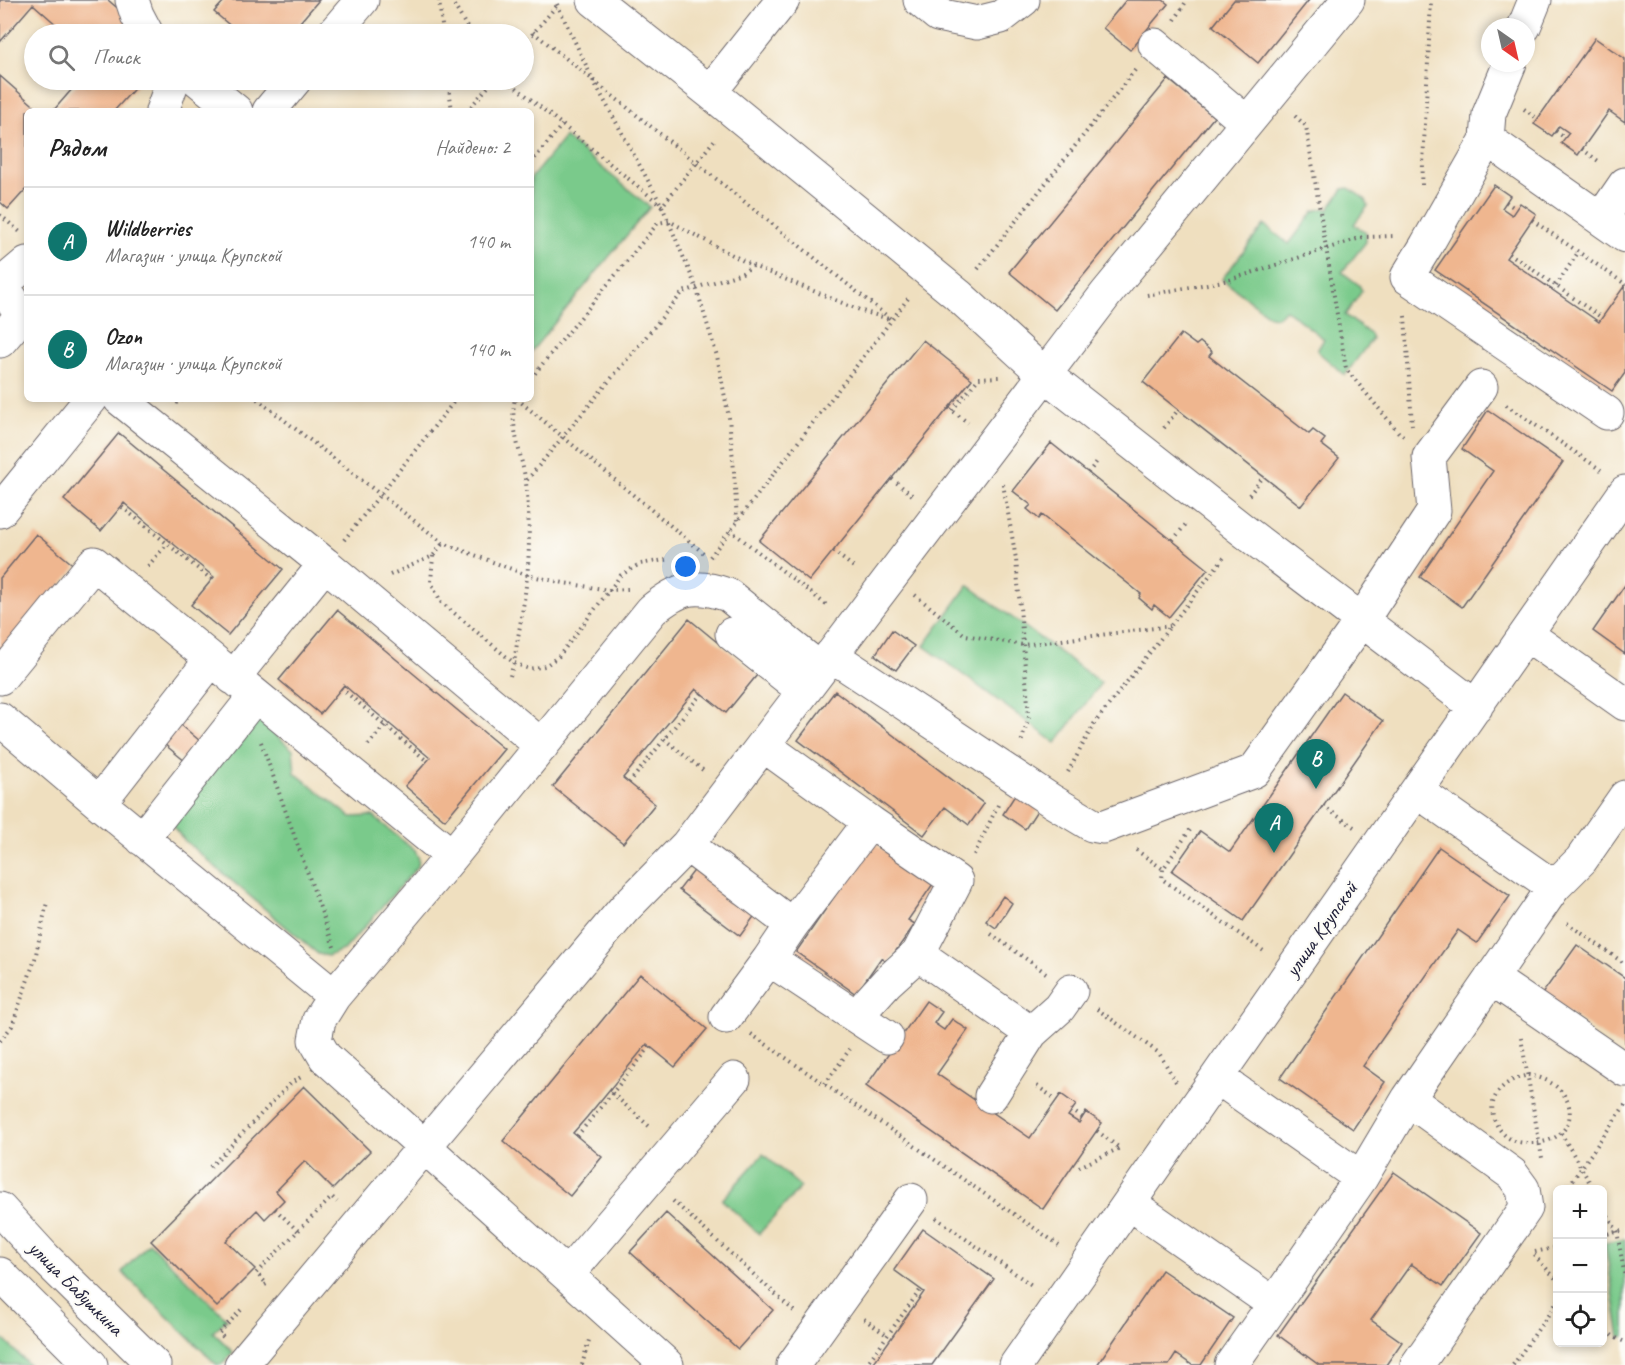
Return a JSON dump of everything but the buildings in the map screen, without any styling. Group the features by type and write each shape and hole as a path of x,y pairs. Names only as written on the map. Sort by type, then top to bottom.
{"street":[{"path":"132,0 141,24"},
{"path":"342,24 363,0"},
{"path":"594,0 710,92 958,296 1044,374 1244,531 1476,707"},
{"path":"710,92 783,0"},
{"path":"920,0 938,15 977,23 1000,17 1023,0"},
{"path":"242,1365 624,909 687,845 1106,294 1348,0"},
{"path":"1528,18 1535,0"},
{"path":"1155,45 1246,122"},
{"path":"1505,72 1489,114 1487,139 1407,277 1607,413"},
{"path":"272,108 287,90"},
{"path":"177,92 227,108"},
{"path":"1487,139 1613,228 1625,184"},
{"path":"24,265 1,283 24,316"},
{"path":"0,341 24,318"},
{"path":"732,634 818,672 1008,771 1092,825 1103,827 1254,771 1362,620 1434,511 1421,448 1481,387"},
{"path":"0,511 89,402"},
{"path":"124,402 325,564 542,746"},
{"name":"улица Крупской","path":"1016,1365 1526,634 1615,482"},
{"path":"0,678 94,563 236,685 347,769 452,856"},
{"path":"142,839 236,685 325,564"},
{"path":"667,1365 325,1057 315,1040 319,1020 334,996 452,856 652,610 679,581 728,595 818,672"},
{"path":"1526,634 1625,704"},
{"path":"99,803 236,685"},
{"path":"0,719 334,996"},
{"path":"763,745 956,881 918,954 868,1003 870,1026"},
{"path":"1417,790 1548,896"},
{"path":"1231,1365 1361,1178 1408,1099 1502,986 1548,896 1581,860 1625,797"},
{"path":"726,1017 870,822"},
{"path":"687,845 792,925"},
{"path":"918,954 1030,1033"},
{"path":"769,959 870,1026"},
{"path":"1502,986 1625,1070"},
{"path":"991,1096 1030,1033 1059,1008 1071,991"},
{"path":"567,1275 734,1078"},
{"path":"1218,1078 1361,1178"},
{"path":"1408,1099 1512,1174 1523,1189 1526,1208 1417,1365"},
{"path":"793,1365 911,1200"},
{"path":"1129,1203 1274,1304"},
{"name":"улица Бабушкина","path":"0,1209 45,1258 154,1365"},
{"name":"улица Бабушкина","path":"0,1274 91,1365"}],"path":[{"path":"439,0 441,24"},
{"path":"451,0 465,24"},
{"path":"534,31 561,0"},
{"path":"1422,188 1431,0"},
{"path":"558,4 593,81 662,206 696,287 717,356 729,418 737,521"},
{"path":"534,33 892,320"},
{"path":"958,296 1155,45"},
{"path":"449,90 452,108"},
{"path":"470,108 485,90"},
{"path":"519,90 662,206"},
{"path":"1269,94 1306,126 1346,369 1400,434 1421,448"},
{"path":"1521,107 1538,119"},
{"path":"662,206 736,114"},
{"path":"534,159 562,125"},
{"path":"1556,131 1565,138"},
{"path":"1506,202 1516,209"},
{"path":"0,214 24,235"},
{"path":"1532,220 1625,284"},
{"path":"534,374 650,231 658,223 669,221 753,266 862,311 892,320"},
{"path":"1556,286 1578,252 1613,228"},
{"path":"1106,294 1131,298 1229,280 1363,237 1420,235 1426,246"},
{"path":"1509,253 1526,268 1602,318"},
{"path":"526,480 683,292 742,273 753,266"},
{"path":"261,402 443,543 527,575 609,590 650,589 693,579 929,272"},
{"path":"1407,277 1404,292 1421,448"},
{"path":"952,410 979,378 1044,374"},
{"path":"1481,387 1615,482"},
{"path":"325,564 454,402"},
{"path":"501,712 514,663 527,575 529,529 526,480 514,422 515,402"},
{"path":"520,402 709,558"},
{"path":"956,881 969,867 1023,740 1029,716 1016,559 1002,474 992,443"},
{"path":"122,507 212,580"},
{"path":"730,530 854,626"},
{"path":"1052,801 1094,724 1244,531"},
{"path":"356,590 433,556 443,543"},
{"path":"433,556 431,582 441,602 514,663 529,669 545,666 559,656 621,575 640,564 660,560 679,581"},
{"path":"699,558 709,558"},
{"path":"891,576 965,635 1023,645 1170,626"},
{"path":"236,685 334,944 334,996"},
{"path":"341,688 427,760"},
{"path":"629,783 702,693"},
{"path":"664,739 729,790"},
{"path":"1223,783 1162,869 1162,879 1267,953"},
{"path":"1323,806 1354,828"},
{"path":"1548,896 1625,964"},
{"path":"0,1041 12,1026 35,959 47,902"},
{"path":"1502,986 1528,1075 1544,1166"},
{"path":"726,1017 1061,1247"},
{"path":"825,1085 870,1026"},
{"path":"577,1136 650,1047"},
{"path":"210,1167 291,1083 309,1074"},
{"path":"1528,1075 1539,1076 1551,1082 1564,1092 1570,1106 1569,1121 1561,1133 1540,1144 1510,1140 1500,1130 1492,1116 1492,1102 1500,1089 1512,1080 1528,1075"},
{"path":"1035,1084 1057,1100"},
{"path":"612,1093 673,1149"},
{"path":"1569,1185 1625,1105"},
{"path":"1071,1110 1083,1118"},
{"path":"1097,1131 1127,1152"},
{"path":"1561,1133 1591,1185"},
{"path":"1079,1167 1120,1148"},
{"path":"648,1179 817,1331"},
{"path":"911,1200 1033,1286"},
{"path":"275,1209 298,1231"},
{"path":"1607,1214 1617,1231 1625,1278"},
{"path":"1607,1234 1625,1230"},
{"path":"1553,1248 1532,1253 1553,1277"},
{"path":"866,1365 921,1289"},
{"path":"1513,1365 1553,1307"},
{"path":"1607,1332 1625,1342"}],"green space":[{"path":"565,137 650,207 534,348 534,174"},
{"path":"1349,188 1366,200 1368,206 1354,224 1366,233 1366,242 1342,272 1359,285 1362,291 1345,315 1370,334 1372,339 1345,375 1318,352 1324,339 1286,310 1277,317 1270,316 1222,279 1264,225 1289,244 1314,211 1325,208 1328,210 1343,189"},
{"path":"968,585 1101,683 1056,743 924,646"},
{"path":"251,719 259,720 293,750 295,773 351,817 373,816 415,851 419,859 418,866 345,949 328,956 318,954 185,841 174,828 170,816"},
{"path":"763,1154 801,1187 759,1234 722,1200"},
{"path":"1625,1239 1625,1336 1620,1337 1607,1256 1607,1243"},
{"path":"149,1243 227,1319 213,1332 233,1352 221,1365 217,1365 122,1272"},
{"path":"0,1336 29,1365 0,1365"}],"place":[{"name":"Ozon","path":"1316,789"},
{"name":"Wildberries","path":"1274,853"}]}
